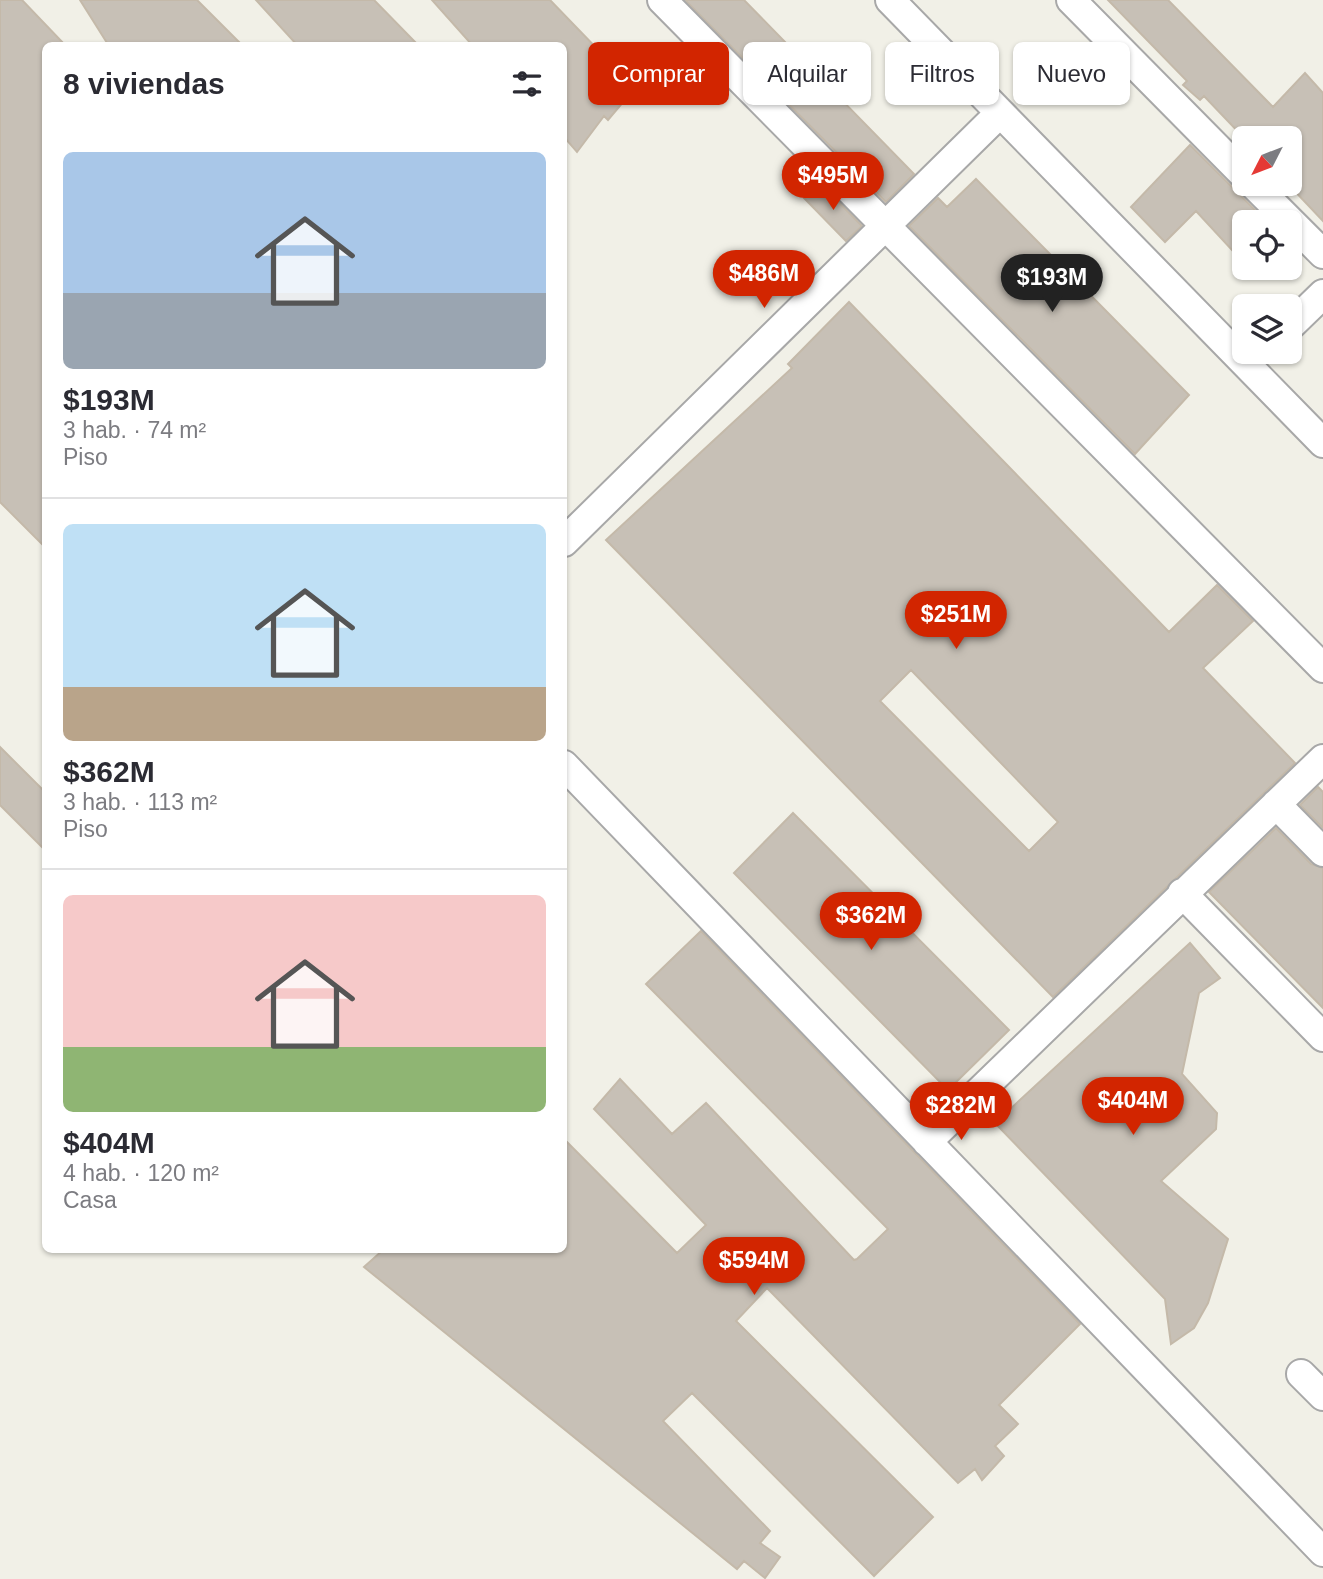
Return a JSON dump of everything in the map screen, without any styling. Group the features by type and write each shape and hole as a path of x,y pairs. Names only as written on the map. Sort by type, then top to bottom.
{"street":[{"path":"662,0 1323,668"},
{"path":"890,0 1000,113 1232,337"},
{"path":"1071,0 1232,163"},
{"path":"567,539 1000,113"},
{"path":"1265,196 1323,254"},
{"path":"1302,314 1323,293"},
{"path":"1259,364 1323,443"},
{"path":"927,1142 1323,759"},
{"path":"567,768 1323,1552"},
{"path":"1276,804 1323,852"},
{"path":"1182,893 1323,1037"},
{"path":"1301,1374 1323,1396"}],"building":[{"path":"0,0 22,0 62,42 42,42 42,544 0,502"},
{"path":"80,0 197,0 239,42 106,42"},
{"path":"256,0 374,0 415,42 294,42"},
{"path":"432,0 550,0 591,42 588,42 588,105 621,105 608,120 604,116 577,152 567,140 567,42 469,42"},
{"path":"685,0 744,0 785,42 743,42 743,58"},
{"path":"1108,0 1168,0 1273,107 1305,73 1323,93 1323,221 1299,196 1302,196 1302,126 1233,126 1204,96 1200,100 1183,85 1187,81"},
{"path":"789,105 847,105 914,174 886,202"},
{"path":"1190,145 1232,187 1232,196 1241,196 1255,210 1232,210 1232,250 1196,211 1165,242 1131,207"},
{"path":"976,179 1189,395 1135,454 909,226 938,198 947,207"},
{"path":"821,184 862,226 846,241 804,198"},
{"path":"849,302 1169,632 1217,585 1253,621 1203,668 1295,763 1053,997 606,540 792,368 788,364","holes":["911,670 1058,822 1029,851 880,701"]},
{"path":"0,747 42,789 42,847 0,805"},
{"path":"1318,787 1323,792 1323,828 1300,805"},
{"path":"793,813 1009,1030 948,1090 734,873"},
{"path":"1276,828 1311,864 1323,868 1323,1008 1209,892"},
{"path":"701,931 1080,1324 999,1405 1018,1424 995,1446 1004,1456 982,1480 975,1469 958,1483 767,1288 736,1321 933,1517 874,1576 692,1393 663,1421 770,1531 760,1543 780,1557 765,1578 744,1561 737,1569 364,1267 380,1253 567,1253 567,1142 677,1253 706,1225 594,1109 620,1079 672,1134 706,1103 854,1260 888,1229 646,984"},
{"path":"1190,943 1220,978 1199,993 1182,1074 1217,1113 1216,1129 1161,1181 1228,1239 1208,1303 1194,1328 1171,1344 1165,1299 995,1123"}]}
